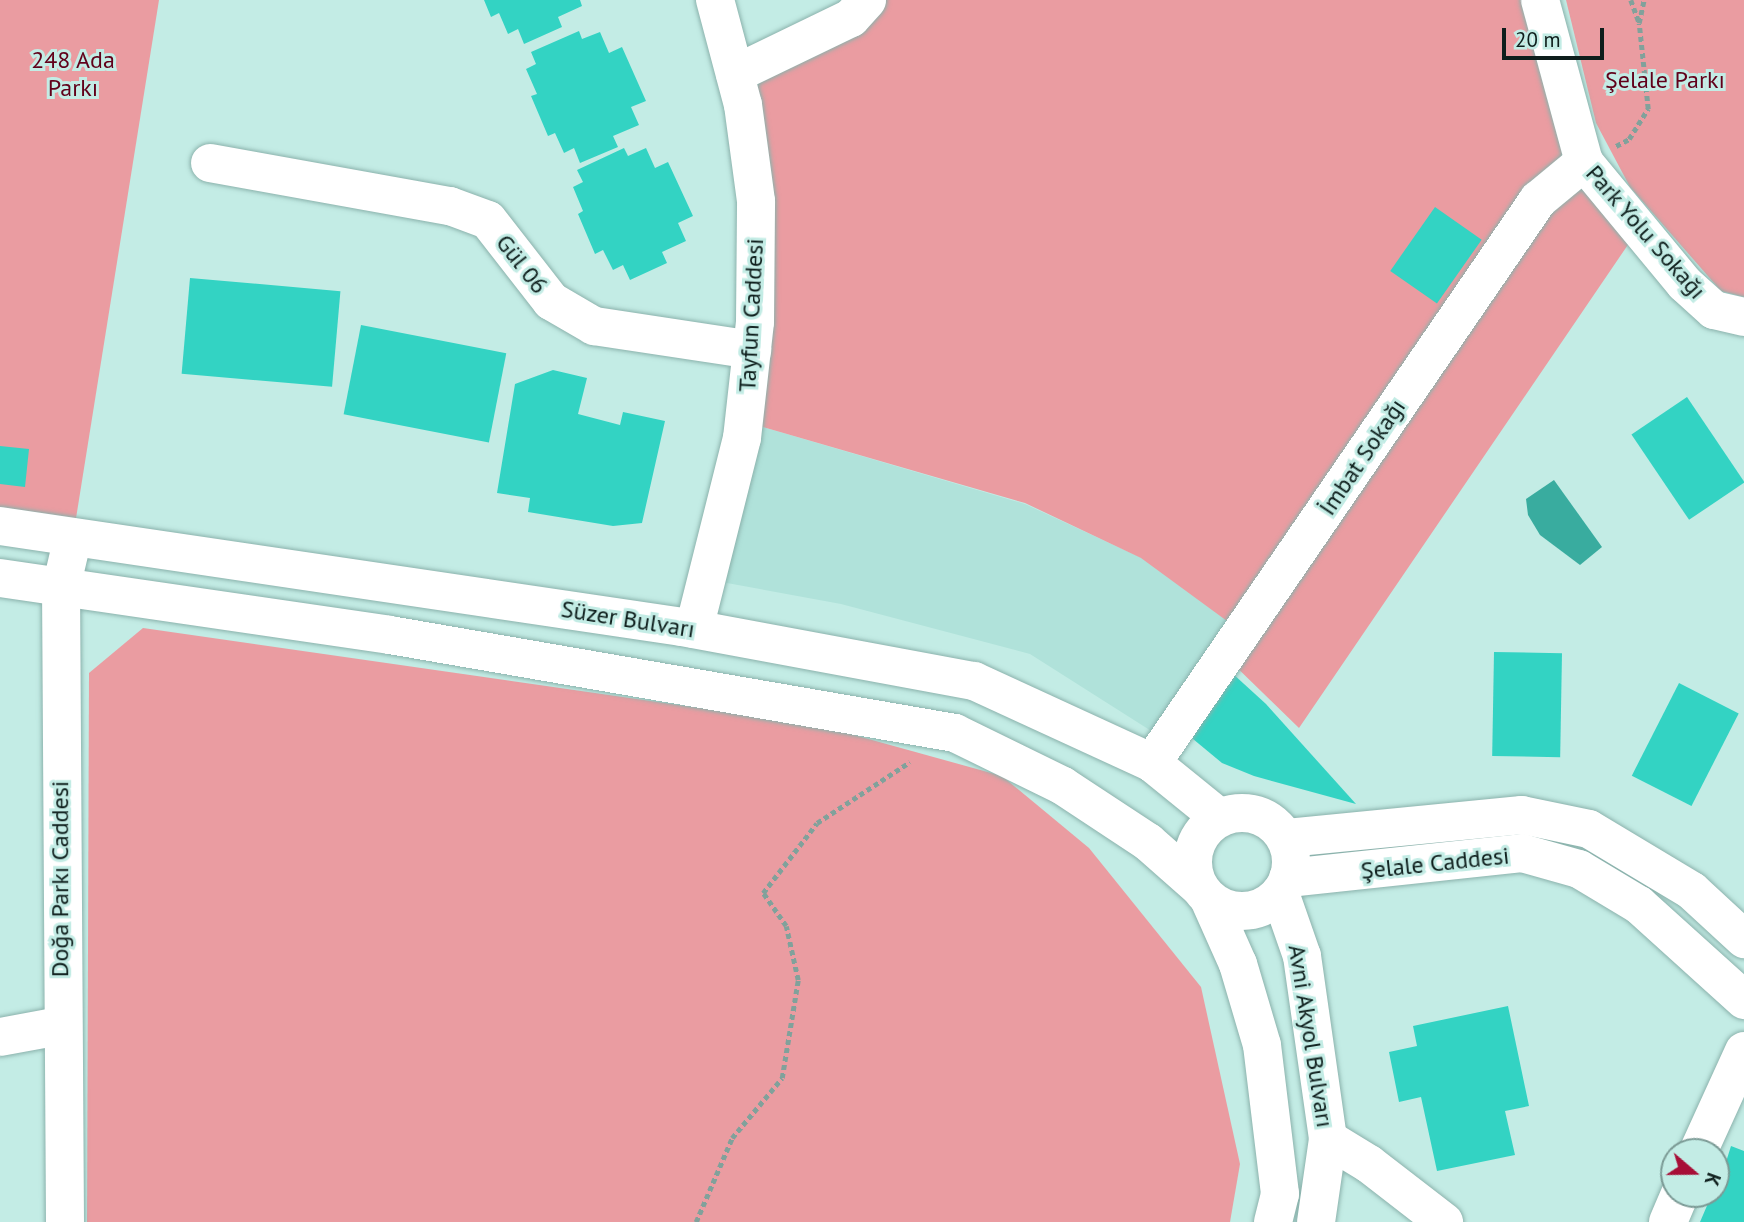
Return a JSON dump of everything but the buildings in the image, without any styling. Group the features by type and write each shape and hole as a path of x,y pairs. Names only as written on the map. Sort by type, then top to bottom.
{"street":[{"name":"Tayfun Caddesi","path":"694,629 742,438 752,350 756,201 735,74 715,0"},
{"path":"735,74 851,18 867,0"},
{"name":"Park Yolu Sokağı","path":"1541,0 1584,162 1685,284 1714,310 1744,317"},
{"name":"İmbat Sokağı","path":"1152,763 1538,200 1584,162"},
{"name":"Gül 06","path":"210,163 450,206 488,220 551,301 594,326 752,350"},
{"name":"Süzer Bulvarı","path":"0,526 694,629 974,681 1152,763 1220,818"},
{"name":"Doğa Parkı Caddesi","path":"65,1222 60,1026 61,588 73,537"},
{"path":"0,578 390,635 955,733 1063,786 1148,842 1204,893 1239,911 1268,904 1284,885 1287,838 1280,828 1253,814 1220,818 1198,840 1194,872 1204,893"},
{"name":"Şelale Caddesi","path":"1287,838 1522,815 1576,826 1631,852 1692,891 1744,939"},
{"name":"Şelale Caddesi","path":"1284,885 1522,853 1579,869 1639,905 1744,1000"},
{"name":"Avni Akyol Bulvarı","path":"1284,885 1302,956 1328,1139 1316,1222"},
{"name":"Avni Akyol Bulvarı","path":"1204,893 1238,964 1262,1045 1279,1194 1273,1222"},
{"path":"0,1038 60,1026"},
{"path":"1704,1138 1744,1051"},
{"path":"1328,1139 1369,1164 1444,1222"}],"path":[{"path":"1584,162 1629,139 1648,109 1639,23 1631,0"},
{"path":"1639,23 1644,0"},
{"path":"696,1222 732,1138 782,1078 798,979 786,926 762,893 817,824 955,733"}],"shaded area":[{"path":"756,425 1025,504 1144,559 1246,634 1167,741 1030,654 841,604 716,581"},
{"path":"1554,480 1602,547 1580,565 1540,535 1528,515 1526,499"}],"green space":[{"name":"248 Ada Parkı","path":"0,0 159,0 73,537 0,526"},
{"path":"877,0 1548,0 1583,162 1638,230 1299,728 1226,657 1242,632 1141,558 1025,503 756,425 753,85"},
{"name":"Şelale Parkı","path":"1566,0 1744,0 1744,297 1721,291 1630,187 1596,123"},
{"path":"143,628 818,725 1002,776 1089,848 1201,987 1240,1164 1230,1222 87,1222 89,673"}]}
